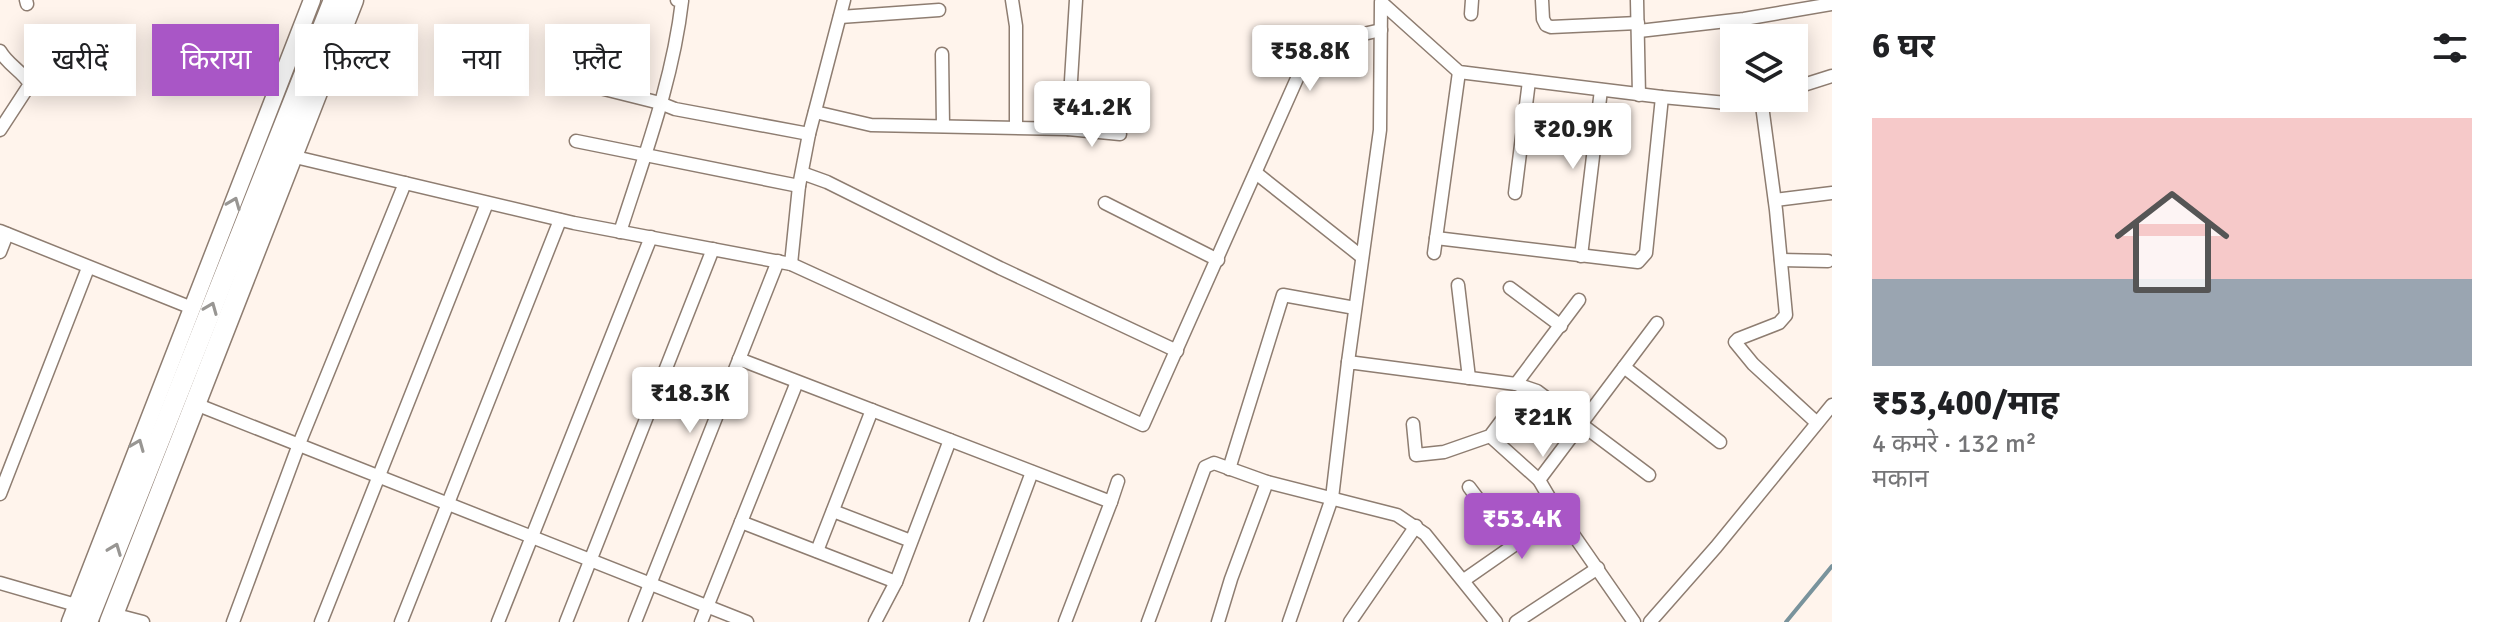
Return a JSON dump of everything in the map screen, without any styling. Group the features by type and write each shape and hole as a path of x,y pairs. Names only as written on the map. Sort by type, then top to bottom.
{"main road":[{"path":"82,614 272,130 334,0"},
{"path":"116,620 296,158 353,0"}],"street":[{"path":"272,130 312,0"},
{"path":"143,622 116,620 203,407 296,158 362,0"},
{"path":"620,232 660,103 680,21 682,1 677,0"},
{"path":"635,622 739,359 785,262 809,134 844,0"},
{"path":"1012,0 1016,26 1016,126"},
{"path":"1068,129 1076,0"},
{"path":"1542,0 1543,19 1551,27 1638,27 1770,14 1832,4"},
{"path":"1637,0 1639,95"},
{"path":"1767,0 1770,14"},
{"path":"1289,622 1332,498 1380,130 1381,1"},
{"path":"1381,1 1459,72 1720,102"},
{"path":"840,17 939,10"},
{"path":"296,158 560,220 785,262 1143,425 1307,56 1328,42 1381,30"},
{"path":"0,51 6,62 25,76 30,84 0,130"},
{"path":"942,54 943,126"},
{"path":"1434,253 1459,72"},
{"path":"1808,84 1832,76"},
{"path":"1515,193 1529,81"},
{"path":"1581,256 1601,90"},
{"path":"632,96 675,109 809,134"},
{"path":"1436,238 1638,262 1646,253 1662,97"},
{"path":"815,112 871,125 1016,126 1120,134"},
{"path":"1763,112 1786,315 1783,320 1735,342 1753,364 1817,423"},
{"path":"576,141 799,186"},
{"path":"802,173 827,182 1177,351"},
{"path":"1256,173 1362,257"},
{"path":"233,622 299,444 405,183"},
{"path":"1775,200 1832,193"},
{"path":"321,622 487,203"},
{"path":"1105,203 1218,260"},
{"path":"401,622 560,220"},
{"path":"0,252 4,233 192,308"},
{"path":"498,622 651,237"},
{"path":"566,622 713,249"},
{"path":"70,622 82,614 192,308 221,260"},
{"path":"1781,260 1828,261"},
{"path":"0,494 88,268"},
{"path":"1458,285 1469,378"},
{"path":"1510,288 1561,326"},
{"path":"1229,469 1283,295 1355,308"},
{"path":"1413,424 1415,453 1419,456 1444,452 1490,436 1579,300"},
{"path":"1539,480 1657,323"},
{"path":"739,359 1111,502"},
{"path":"1348,362 1469,378 1537,391 1649,475"},
{"path":"1624,367 1720,442"},
{"path":"701,622 797,382"},
{"path":"1650,622 1832,405"},
{"path":"203,407 747,622"},
{"path":"817,551 872,410"},
{"path":"1490,436 1539,480 1634,622"},
{"path":"875,622 896,582 950,440"},
{"path":"1148,622 1205,467 1214,463 1267,482 1397,515 1416,526 1496,622"},
{"path":"976,622 1032,472"},
{"path":"1065,622 1118,481"},
{"path":"1218,622 1267,482"},
{"path":"1469,487 1513,545"},
{"path":"833,511 911,541"},
{"path":"1464,580 1559,514"},
{"path":"741,522 896,582"},
{"path":"1350,622 1416,526"},
{"path":"1516,622 1598,568"},
{"path":"0,583 82,614"}],"waterway":[{"path":"1786,622 1832,566"}]}
